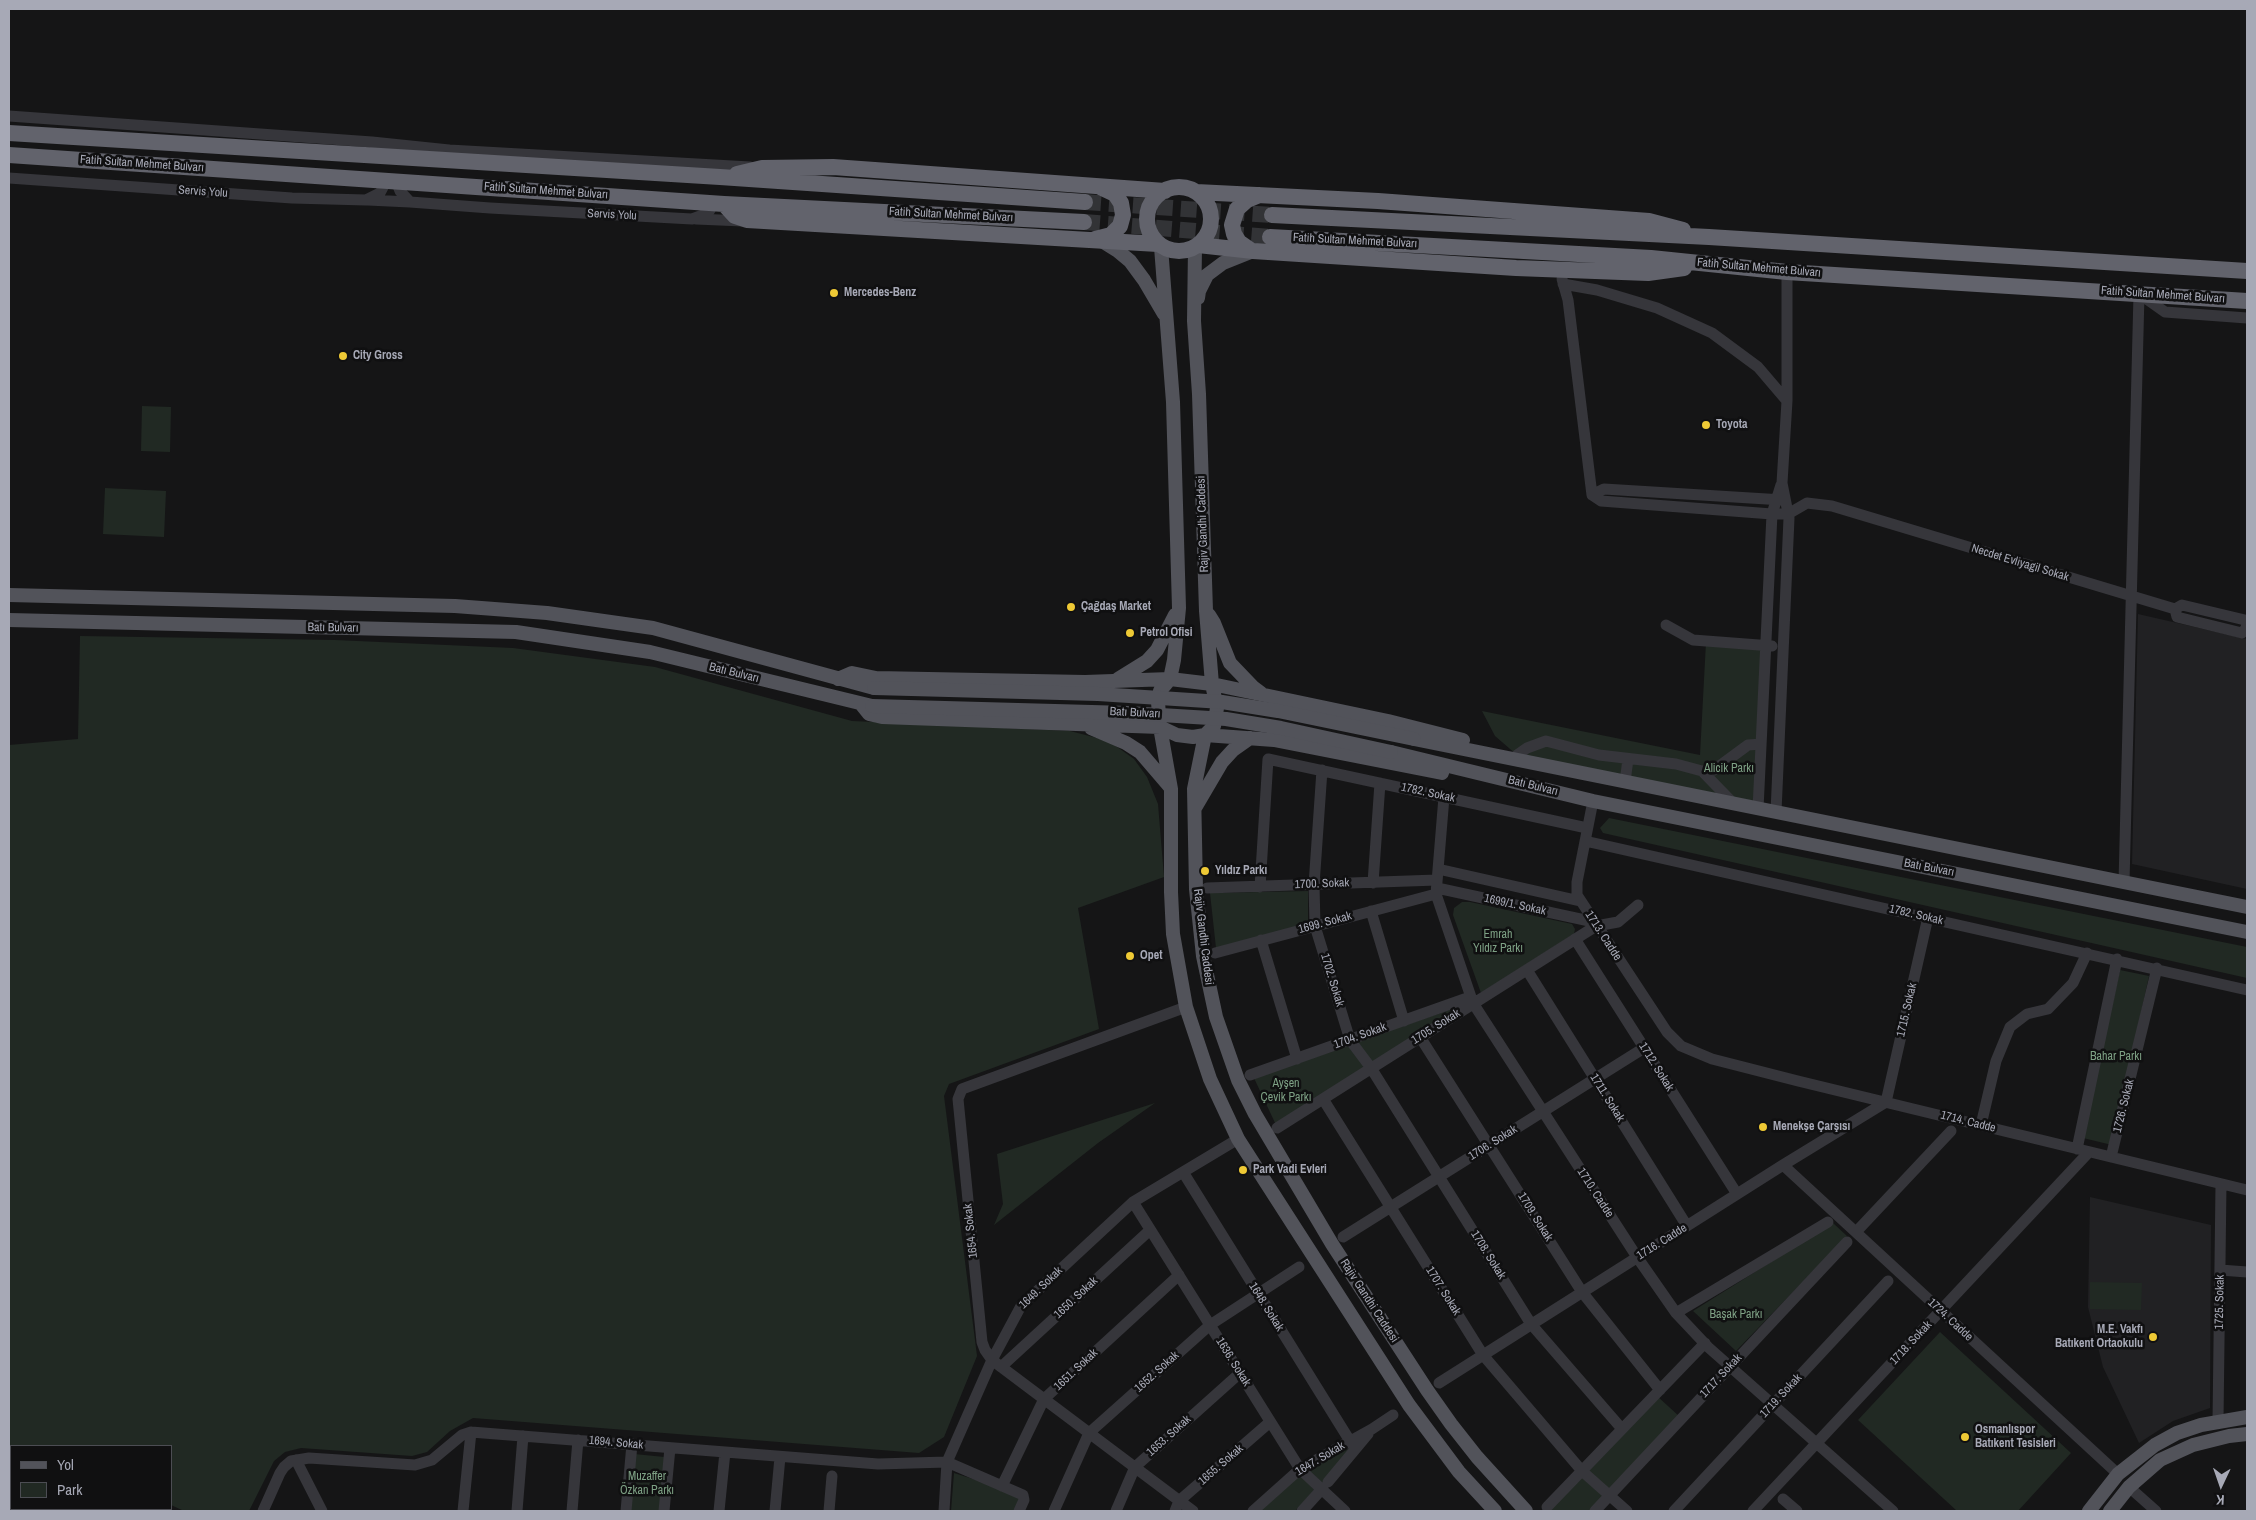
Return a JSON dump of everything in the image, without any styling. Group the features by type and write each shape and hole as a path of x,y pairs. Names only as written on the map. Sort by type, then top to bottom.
{"highway":[{"name":"Fatih Sultan Mehmet Bulvarı","path":"9,133 720,177 1085,202"},
{"name":"Fatih Sultan Mehmet Bulvarı","path":"9,156 392,180 719,204 1084,222"},
{"path":"720,177 762,168 834,167 1165,191"},
{"path":"1089,184 1115,194 1121,203 1123,215 1120,226 1111,235 1094,241"},
{"path":"1160,245 1148,230 1146,220 1148,210 1152,200 1165,191 1178,187 1196,192 1378,202 1649,221 1709,237"},
{"path":"719,204 735,216 762,221 1160,245 1172,251 1183,251 1196,246 1208,234 1211,216 1208,206 1196,192"},
{"path":"1253,251 1239,242 1234,234 1232,225 1237,209 1246,200 1259,195"},
{"name":"Fatih Sultan Mehmet Bulvarı","path":"1272,215 1709,237 2247,271"},
{"name":"Fatih Sultan Mehmet Bulvarı","path":"1270,236 1651,258 1787,272 2247,301"},
{"path":"1196,246 1561,277 1648,273 1709,264"}],"main road":[{"path":"1094,241 1118,251 1130,261 1144,280 1167,320"},
{"name":"Rajiv Gandhi Caddesi","path":"1160,245 1174,402 1179,608 1177,638 1170,679 1160,692 1158,702 1160,727 1171,789 1173,934 1186,1007 1210,1079 1238,1139 1409,1405 1459,1472 1495,1511"},
{"name":"Rajiv Gandhi Caddesi","path":"1196,246 1194,321 1199,394 1206,610 1212,684 1217,708 1214,726 1205,735 1194,788 1196,889 1203,956 1216,1017 1238,1080 1266,1134 1332,1244 1427,1390 1476,1458 1526,1511"},
{"path":"1194,321 1199,291 1207,275 1223,263 1253,251"},
{"name":"Batı Bulvarı","path":"9,595 455,606 547,613 653,628 874,688 1098,694 1222,702 1278,711 2247,907"},
{"path":"1116,680 1147,661 1157,650 1179,608"},
{"path":"1206,610 1214,623 1230,663 1253,687 1266,696"},
{"name":"Batı Bulvarı","path":"9,620 516,632 650,652 866,705 1118,712 1226,719 1281,728 1391,752 1593,801 2247,932"},
{"path":"838,679 852,673 876,678 1085,682 1170,679 1212,684 1425,729 1534,759 1540,765"},
{"name":"Batı Bulvarı","path":"866,705 869,714 882,717 1160,727 1177,735 1250,738 1309,746 1486,783 1505,779"},
{"path":"1083,724 1126,743 1140,752 1171,789"},
{"path":"1195,808 1222,762 1233,750 1250,738"},
{"path":"2089,1511 2118,1474 2142,1453 2166,1438 2189,1428 2247,1417"},
{"path":"2110,1511 2129,1487 2160,1460 2174,1453 2212,1440 2247,1434"}],"street":[{"path":"9,116 372,142 450,150 762,168"},
{"path":"372,142 385,156"},
{"path":"430,160 450,150"},
{"name":"Servis Yolu","path":"9,178 292,198 410,202 537,212 762,221"},
{"path":"366,200 380,193 392,180 410,202"},
{"path":"692,219 703,215 719,204"},
{"path":"1758,809 1772,514 1781,500 1787,401 1787,272"},
{"path":"1561,277 1658,308 1712,333 1758,367 1787,401"},
{"path":"1561,277 1568,300 1592,495 1601,501 1772,514 1788,514 1807,503"},
{"path":"2139,294 2165,312 2247,318"},
{"path":"2124,882 2139,294"},
{"name":"Necdet Evliyagil Sokak","path":"1592,495 1604,489 1781,500 1832,506 2174,609 2177,617 2242,633 2247,626"},
{"path":"1776,812 1788,514 1781,500"},
{"path":"1666,626 1694,640 1783,647"},
{"path":"1518,755 1528,748 1546,741 1599,755 1676,764 1702,771 1714,770 1748,744 1761,744"},
{"name":"1782. Sokak","path":"1260,886 1268,758 1587,828"},
{"path":"1624,782 1628,759"},
{"name":"1702. Sokak","path":"1322,770 1314,885 1315,926 1350,1040 1371,1068"},
{"path":"1702,771 1734,804"},
{"path":"1373,883 1380,783"},
{"name":"1710. Cadde","path":"1444,797 1437,883 1472,1000 1637,1257 1676,1313 1705,1344 1893,1511"},
{"name":"1713. Cadde","path":"1593,801 1577,882 1577,895 1666,1032 1675,1042 1689,1051"},
{"name":"1782. Sokak","path":"1585,841 2157,968 2247,990"},
{"name":"1700. Sokak","path":"1207,888 1437,883"},
{"name":"1699/1. Sokak","path":"1437,883 1580,901"},
{"name":"1699/1. Sokak","path":"1437,883 1595,924"},
{"name":"1699. Sokak","path":"1215,953 1371,911 1437,883"},
{"path":"1595,924 1618,922 1638,905"},
{"path":"1371,911 1404,1021"},
{"name":"1715. Sokak","path":"1886,1102 1928,917"},
{"name":"1705. Sokak","path":"1276,1128 1420,1037 1472,1000 1527,970 1595,924"},
{"name":"1712. Sokak","path":"1575,939 1737,1194"},
{"path":"1261,940 1297,1059"},
{"path":"1981,1125 1996,1061 2010,1027 2027,1014 2048,1009 2073,983 2088,953"},
{"path":"2077,1149 2117,959"},
{"name":"1726. Sokak","path":"2111,1157 2157,968"},
{"name":"1711. Sokak","path":"1527,970 1687,1226"},
{"name":"1704. Sokak","path":"1250,1076 1404,1021 1472,1000"},
{"name":"1654. Sokak","path":"1186,1007 962,1089 959,1093 982,1342 985,1350 997,1363 1134,1467 1177,1506 1193,1511"},
{"name":"1709. Sokak","path":"1420,1037 1582,1292 1660,1390"},
{"name":"1706. Sokak","path":"1343,1237 1644,1048"},
{"name":"1714. Cadde","path":"1689,1051 1712,1059 2247,1190"},
{"name":"1708. Sokak","path":"1371,1068 1532,1324 1622,1429"},
{"name":"1707. Sokak","path":"1322,1099 1483,1355 1582,1471 1627,1511"},
{"name":"1716. Cadde","path":"1439,1383 1782,1165 1886,1102"},
{"path":"1856,1232 1951,1131"},
{"name":"1649. Sokak","path":"944,1511 947,1462 997,1363 1021,1306 1133,1202 1238,1139"},
{"name":"1718. Sokak","path":"1753,1511 2089,1152"},
{"name":"1724. Cadde","path":"1782,1165 2118,1474"},
{"name":"1648. Sokak","path":"1183,1172 1350,1441"},
{"name":"1725. Sokak","path":"2218,1421 2221,1184"},
{"name":"1636. Sokak","path":"1133,1202 1300,1469 1324,1486 1345,1511"},
{"path":"1676,1313 1828,1222"},
{"name":"1650. Sokak","path":"997,1363 1150,1230"},
{"name":"1717. Sokak","path":"1595,1511 1848,1242"},
{"name":"1652. Sokak","path":"1054,1511 1089,1433 1210,1325 1299,1267"},
{"path":"2220,1270 2247,1272"},
{"name":"1651. Sokak","path":"1002,1486 1044,1399 1179,1275"},
{"name":"1719. Sokak","path":"1674,1511 1888,1281"},
{"path":"1547,1507 1705,1344"},
{"name":"1653. Sokak","path":"1116,1511 1134,1467 1240,1373"},
{"name":"1647. Sokak","path":"1253,1511 1300,1469 1372,1429 1393,1415"},
{"name":"1655. Sokak","path":"1177,1506 1270,1422"},
{"path":"1302,1511 1372,1429"},
{"path":"263,1511 282,1470 287,1464 296,1460 309,1458 415,1465 432,1460 462,1435 471,1432 463,1511"},
{"name":"1694. Sokak","path":"471,1432 878,1464 947,1462"},
{"path":"517,1511 523,1436"},
{"path":"572,1511 578,1440"},
{"path":"626,1511 632,1444"},
{"path":"664,1511 670,1448"},
{"path":"719,1511 724,1452"},
{"path":"775,1511 780,1456"},
{"path":"296,1460 322,1511"},
{"path":"947,1462 1025,1497 1019,1511"},
{"path":"829,1511 832,1476"},
{"path":"2129,1487 2156,1511"},
{"path":"1783,1499 1797,1511"}],"shaded area":[{"path":"2138,614 2247,639 2247,889 2132,864"},
{"name":"M.E. Vakfı Batıkent Ortaokulu","path":"2090,1197 2211,1225 2210,1408 2173,1421 2139,1443 2103,1367 2088,1307"}],"green space":[{"path":"142,406 171,407 170,452 141,451"},
{"path":"105,488 166,491 164,537 103,534"},
{"path":"80,636 335,640 513,648 655,667 852,721 1070,731 1109,741 1134,759 1147,777 1158,804 1164,877 1078,908 1099,1029 949,1084 944,1096 977,1356 944,1437 919,1453 473,1418 450,1431 427,1452 412,1456 301,1448 285,1452 274,1461 249,1511 184,1511 172,1505 172,1445 10,1445 10,1510 110,1510 9,1511 9,745 78,739"},
{"name":"Alicik Parkı","path":"1706,642 1766,646 1758,809 1517,755 1495,736 1482,711 1700,755"},
{"path":"1609,818 2247,947 2247,978 1603,833 1600,828"},
{"path":"1308,891 1308,925 1216,948 1210,893"},
{"name":"Emrah Yıldız Parkı","path":"1462,902 1470,902 1572,924 1575,929 1574,934 1481,993 1453,915 1454,908"},
{"name":"Bahar Parkı","path":"2120,970 2149,976 2112,1145 2083,1138"},
{"path":"1461,1006 1372,1064 1356,1042"},
{"name":"Ayşen Çevik Parkı","path":"1350,1044 1368,1067 1276,1125 1254,1078"},
{"path":"1155,1103 1098,1143 994,1225 1003,1204 997,1154"},
{"name":"Başak Parkı","path":"1833,1223 1847,1236 1736,1351 1693,1311"},
{"path":"2090,1282 2142,1283 2141,1310 2090,1309"},
{"name":"Osmanlıspor Batıkent Tesisleri","path":"1940,1332 2071,1453 2018,1511 1957,1511 1858,1420"},
{"path":"1657,1396 1680,1417 1591,1511 1549,1511"},
{"path":"1362,1438 1323,1484 1306,1468"},
{"name":"Muzaffer Özkan Parkı","path":"634,1454 665,1457 660,1511 629,1511"},
{"path":"954,1473 989,1484 1022,1498 1016,1511 951,1511"},
{"path":"1300,1475 1315,1489 1295,1511 1258,1511"}],"tunnel":[{"path":"1085,202 1272,215"},
{"path":"1084,222 1270,237"}],"place":[{"name":"Mercedes-Benz","path":"834,293"},
{"name":"City Gross","path":"343,356"},
{"name":"Toyota","path":"1706,425"},
{"name":"Çağdaş Market","path":"1071,607"},
{"name":"Petrol Ofisi","path":"1130,633"},
{"name":"Yıldız Parkı","path":"1205,871"},
{"name":"Opet","path":"1130,956"},
{"name":"Menekşe Çarşısı","path":"1763,1127"},
{"name":"Park Vadi Evleri","path":"1243,1170"},
{"name":"M.E. Vakfı Batıkent Ortaokulu","path":"2153,1337"},
{"name":"Osmanlıspor Batıkent Tesisleri","path":"1965,1437"}]}
